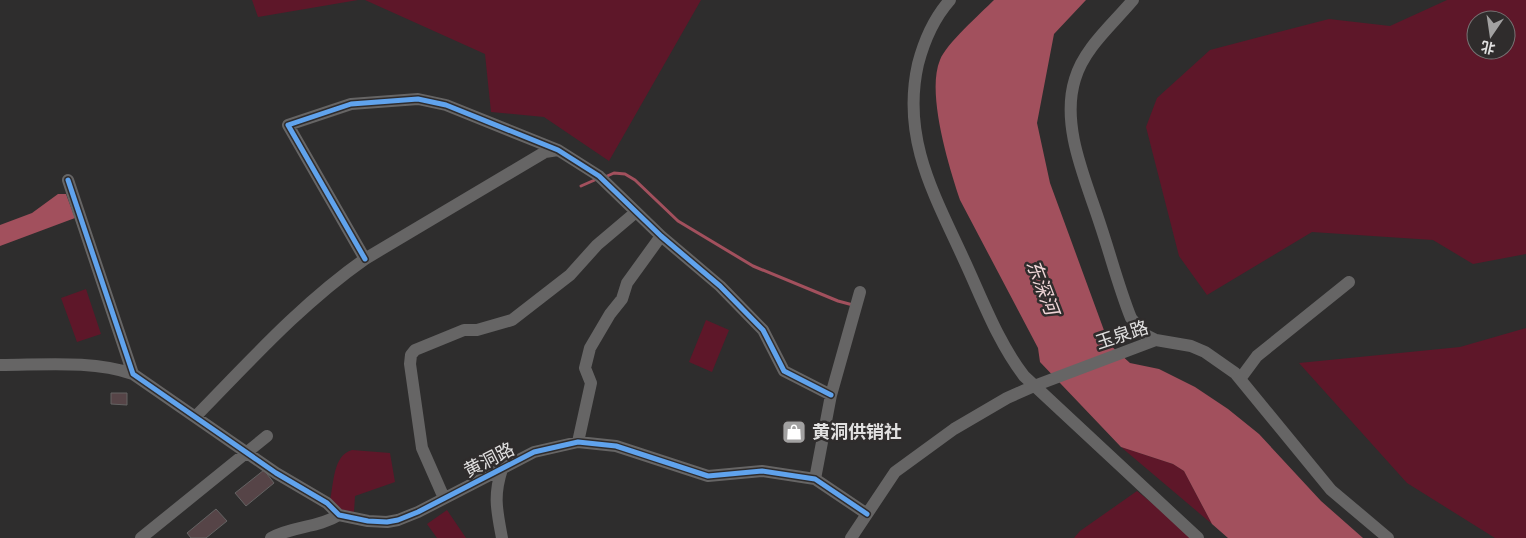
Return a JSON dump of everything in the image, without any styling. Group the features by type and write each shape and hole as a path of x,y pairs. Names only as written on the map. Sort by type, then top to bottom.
{"street":[{"path":"950,0 931,29 920,59 912,107 914,133 935,194 988,314 1015,365 1034,386 1198,538"},
{"path":"1133,0 1089,51 1081,64 1072,93 1072,124 1078,154 1129,312 1137,327 1144,334 1156,340"},
{"path":"365,259 288,125 351,104 418,99 446,105 558,150 599,176 661,236 720,286 763,330 784,371 831,395"},
{"path":"196,416 295,315 365,259 545,152 558,150"},
{"path":"68,180 133,374"},
{"path":"444,498 422,448 410,364 411,355 415,350 464,330 477,330 512,320 570,275 597,245 636,212"},
{"path":"578,442 591,383 585,368 590,348 610,314 622,299 627,283 661,236"},
{"path":"1240,379 1257,356 1349,282"},
{"path":"815,479 831,395 860,292"},
{"name":"玉泉路","path":"851,538 896,472 954,429 1007,398 1034,386 1156,340 1190,346 1205,352 1240,379 1331,490 1388,538"},
{"path":"0,365 88,366 113,368 133,374 276,473 327,504 339,515 328,522 294,529 271,538"},
{"path":"141,538 267,436"},
{"name":"黄洞路","path":"339,515 387,522 418,512 534,452 578,442 616,446 708,476 762,471 815,479 867,514"},
{"path":"502,469 496,488 496,506 502,538"}],"shaded area":[{"path":"252,0 358,0 258,17"},
{"path":"365,0 701,0 609,161 544,117 491,112 485,54"},
{"path":"1447,0 1526,0 1526,254 1473,264 1433,240 1312,232 1207,295 1179,256 1146,127 1157,98 1210,50 1329,19 1390,26"},
{"path":"86,289 101,334 77,342 61,298"},
{"path":"706,320 729,330 712,372 689,362"},
{"path":"1526,328 1526,538 1495,538 1407,483 1299,363 1460,347"},
{"path":"1121,447 1173,464 1184,471 1212,524"},
{"path":"352,450 390,453 395,482 355,496 354,512 343,511 330,500 335,470 341,458"},
{"path":"1137,491 1195,538 1074,538 1080,531"},
{"path":"447,510 466,538 437,538 427,524"}],"water":[{"name":"东深河","path":"994,0 1086,0 1054,34 1037,123 1050,183 1109,344 1130,363 1159,369 1195,387 1228,409 1259,434 1321,501 1363,538 1228,538 1212,524 1184,471 1173,464 1121,447 1040,362 1038,348 960,200 945,150 937,110 936,74 943,53"},
{"path":"58,194 66,194 75,218 0,246 0,225 32,213"}],"building":[{"path":"111,393 127,393 127,405 111,404"},
{"path":"264,470 274,483 246,506 235,493"},
{"path":"216,509 227,521 206,538 191,538 187,533"}],"waterway":[{"path":"605,177 614,173 625,174 635,180 678,221 753,266 838,301 853,305"},
{"path":"581,186 597,179"}],"cycle path":[{"path":"365,259 288,125 351,104 418,99 446,105 558,150 599,176 661,236 720,286 763,330 784,371 831,395"},
{"path":"68,180 133,374 276,473 327,503 339,515 368,521 387,522 398,520 418,512 534,452 578,442 616,446 708,476 762,471 815,479 867,514"}],"place":[{"name":"黄洞供销社","path":"794,432"}]}
